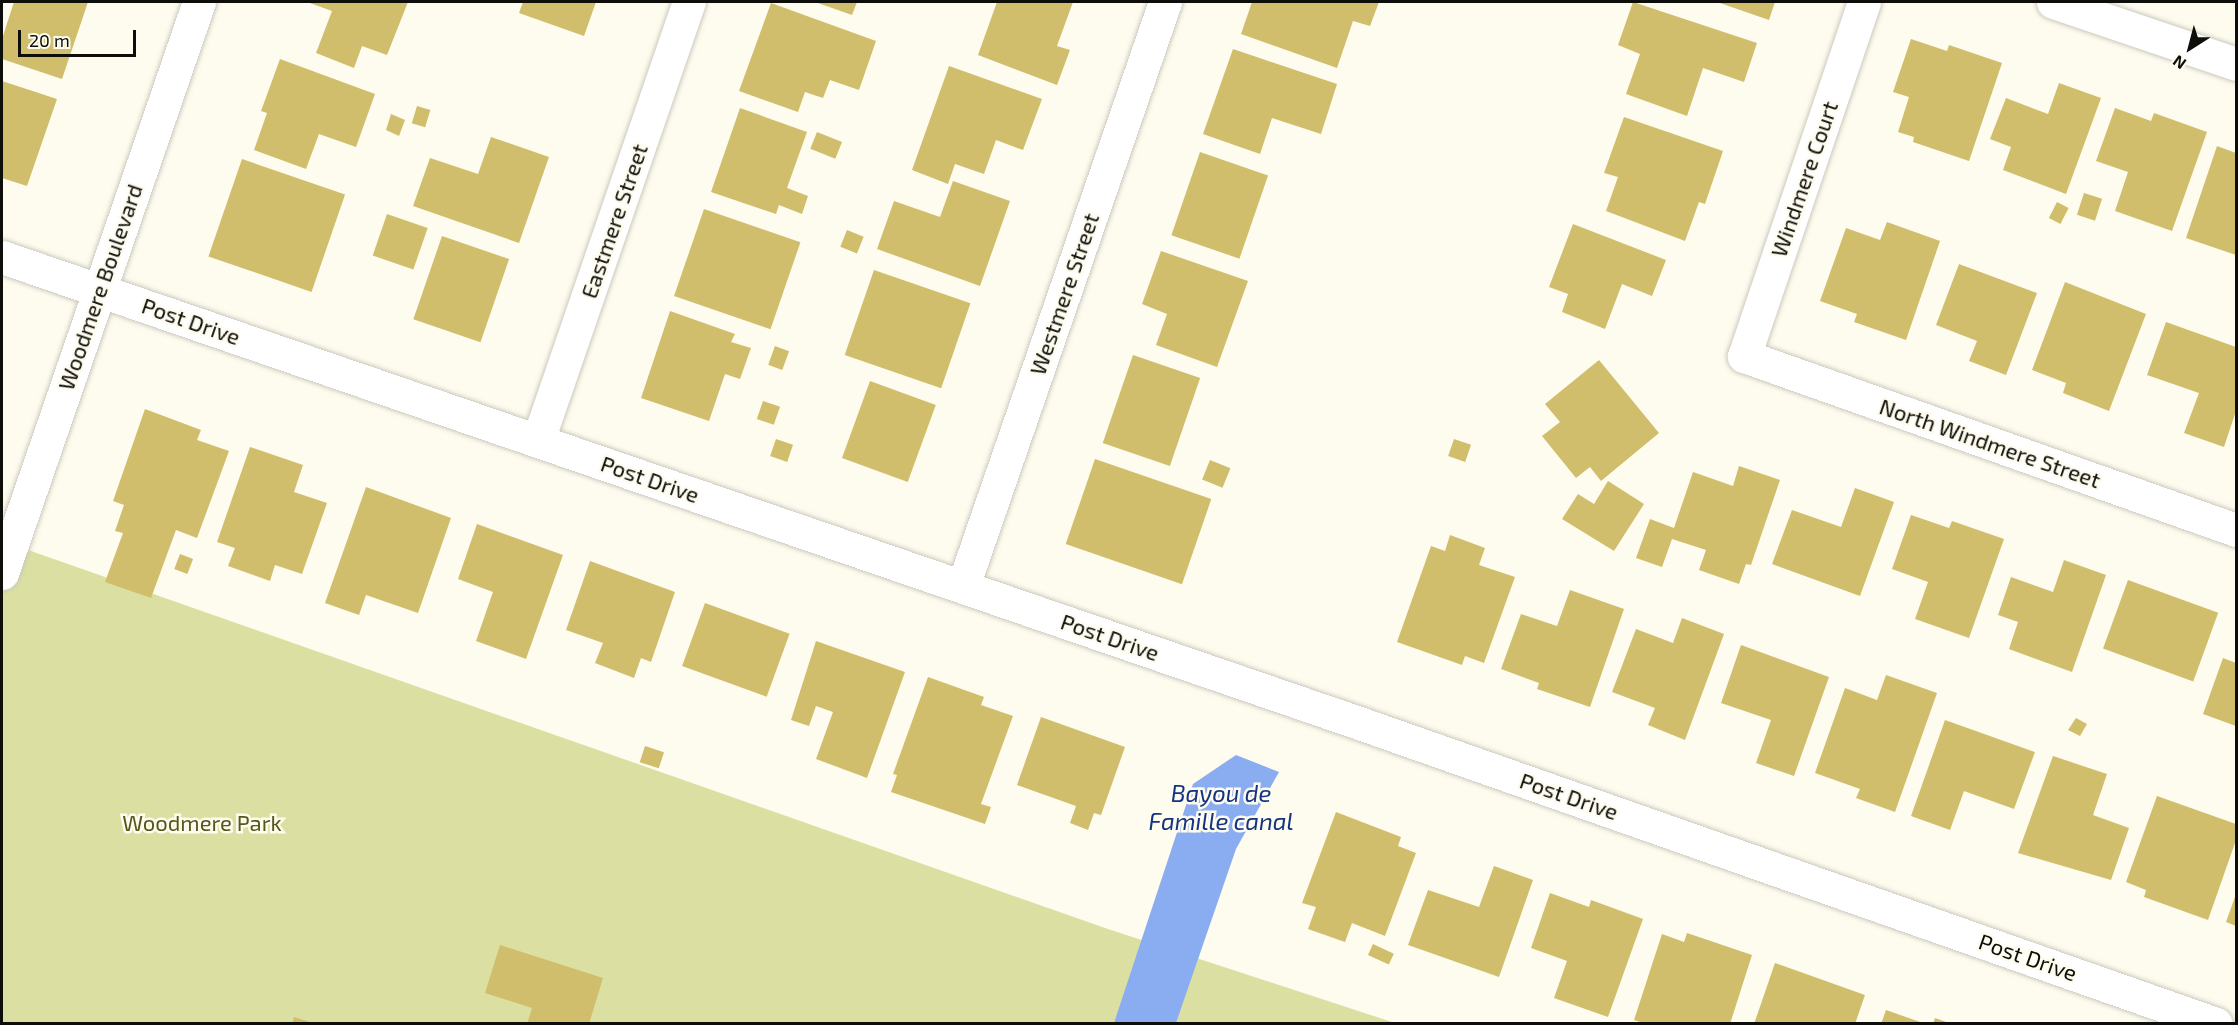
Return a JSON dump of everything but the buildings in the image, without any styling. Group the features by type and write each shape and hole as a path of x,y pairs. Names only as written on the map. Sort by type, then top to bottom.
{"street":[{"name":"Woodmere Boulevard","path":"2,573 199,2"},
{"name":"Eastmere Street","path":"538,440 689,2"},
{"name":"Westmere Street","path":"963,586 1165,2"},
{"name":"Windmere Court","path":"1744,356 1864,2"},
{"path":"2053,2 2236,64"},
{"name":"Post Drive","path":"2,256 1342,717 2216,1023"},
{"name":"North Windmere Street","path":"1744,356 2236,530"}],"green space":[{"name":"Woodmere Park","path":"11,544 1108,929 1395,1023 2,1024 2,573"}],"water":[{"name":"Bayou de Famille canal","path":"1236,755 1279,772 1236,849 1176,1023 1114,1023 1193,784"}]}
